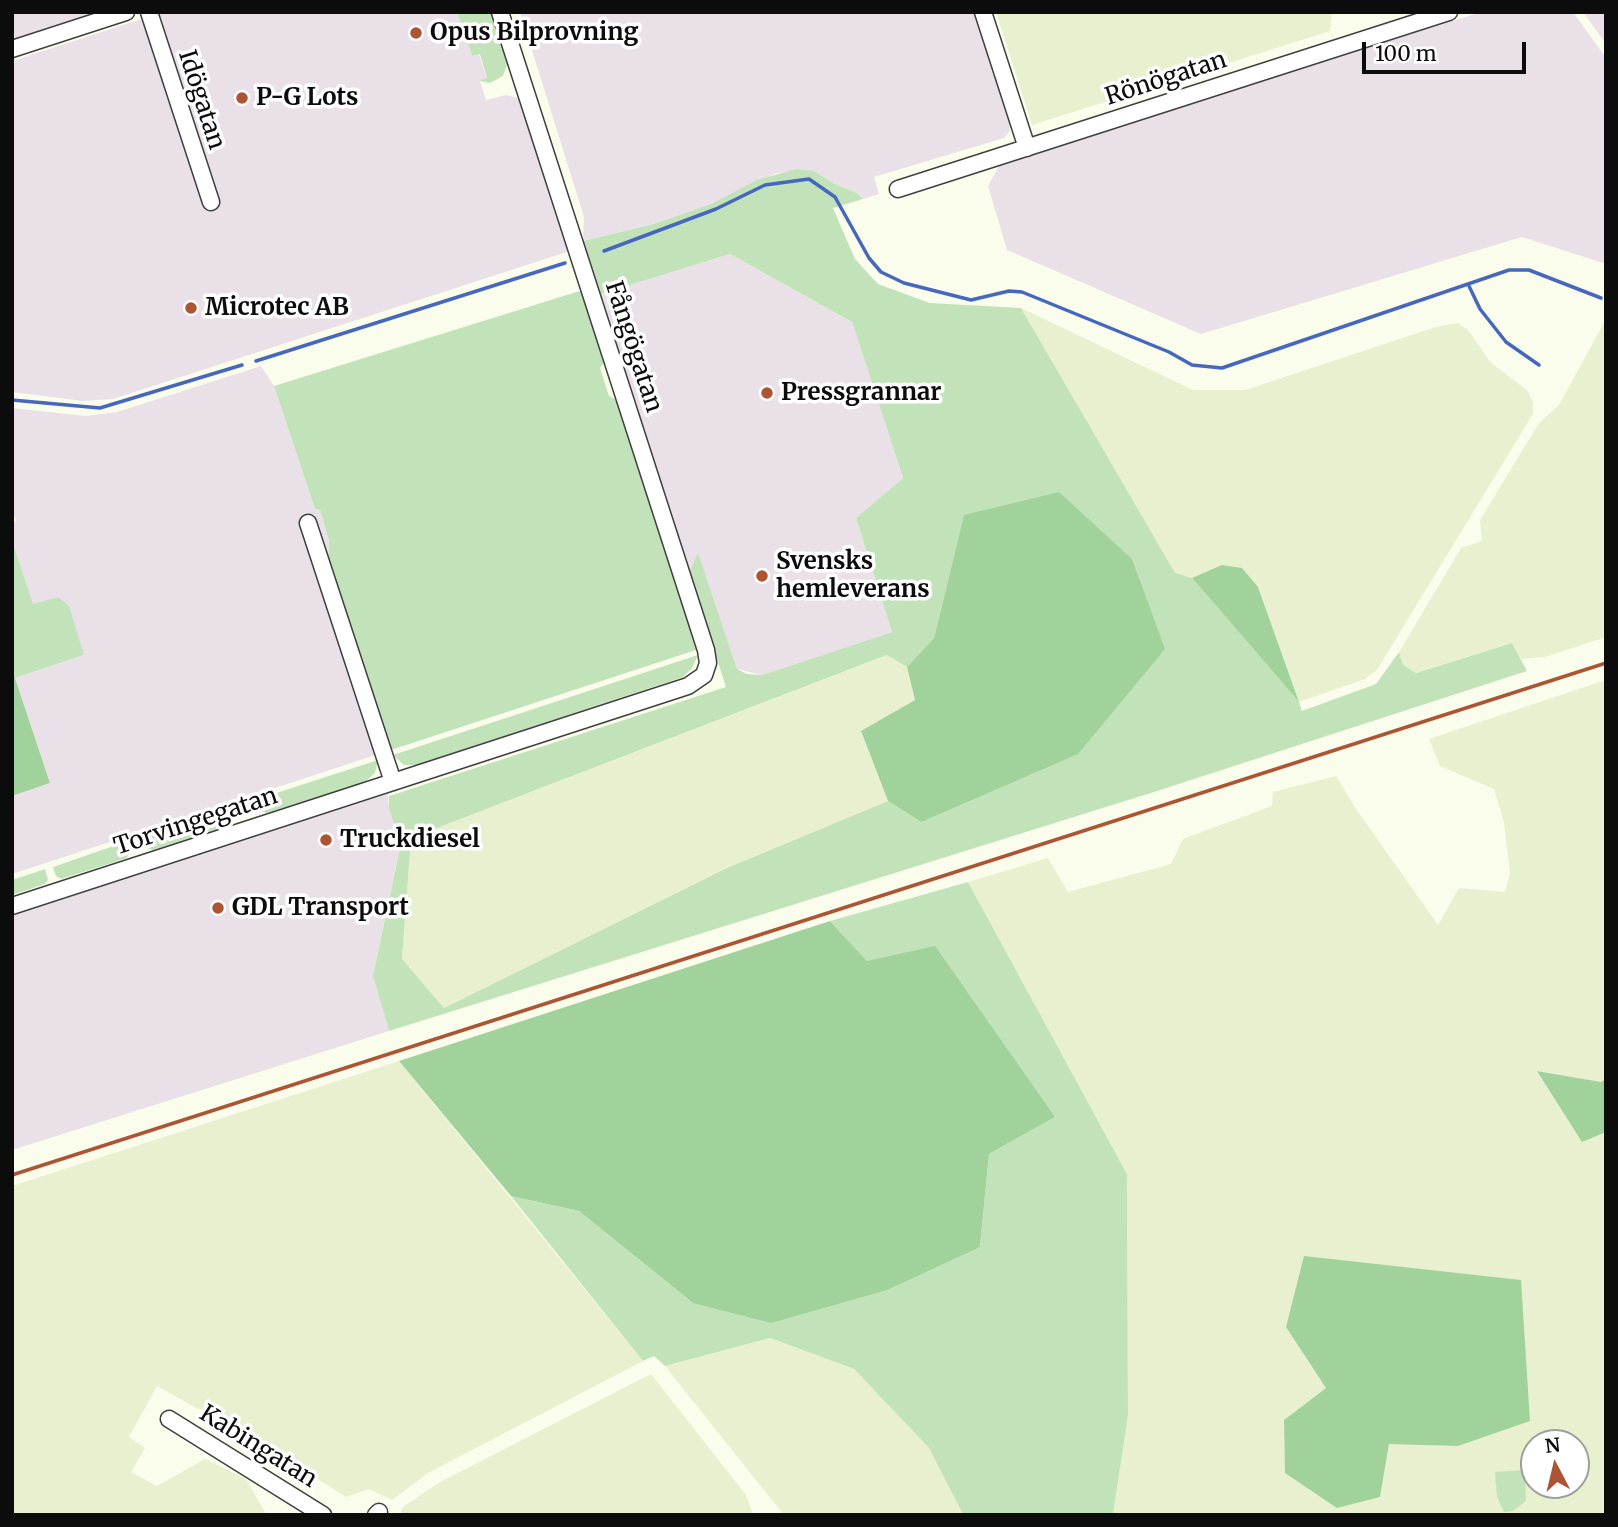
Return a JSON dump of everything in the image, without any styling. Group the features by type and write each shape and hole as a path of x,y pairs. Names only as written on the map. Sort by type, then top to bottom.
{"street":[{"path":"12,50 126,12"},
{"name":"Idögatan","path":"149,12 211,202"},
{"name":"Fångögatan","path":"503,12 706,650 708,663 704,676"},
{"path":"983,12 1027,148"},
{"name":"Rönögatan","path":"898,189 1448,12"},
{"path":"308,523 394,782"},
{"name":"Torvingegatan","path":"12,906 688,686 704,676"},
{"name":"Kabingatan","path":"169,1419 323,1515"}],"shaded area":[{"path":"12,12 101,12 13,41"},
{"path":"163,12 457,12 472,56 479,54 487,79 480,81 486,100 506,95 522,99 570,251 113,399 83,401 12,392 12,61"},
{"path":"520,12 975,12 1009,118 1010,131 1004,138 874,177 879,194 863,199 857,193 814,171 777,173 713,203 652,224 583,241 584,217"},
{"path":"1481,12 1573,12 1606,58 1606,264 1522,237 1201,334 1007,250 988,186 1000,164"},
{"path":"1583,12 1606,12 1606,44"},
{"path":"730,254 852,322 903,478 856,518 892,632 762,675 737,669 698,554 689,572 601,294"},
{"path":"261,366 274,386 315,509 320,510 329,541 328,561 391,750 12,874 12,796 50,783 15,678 84,655 58,597 33,605 12,540 12,522 16,521 12,511 12,408 86,416 117,412"},
{"path":"388,794 389,809 401,842 373,976 389,1031 12,1150 12,916"}],"green space":[{"path":"457,12 493,12 509,59 503,76 490,83 479,81 487,78 480,54 472,56"},
{"path":"996,12 1332,12 1330,31 1032,125"},
{"path":"796,169 814,171 857,193 863,199 833,208 855,259 878,284 930,303 1021,308 1175,573 1192,578 1299,702 1302,711 1376,684 1399,652 1403,665 1416,673 1512,643 1527,671 1154,792 389,1031 373,976 401,843 389,809 389,796 726,687 689,572 698,553 737,669 747,674 762,675 892,632 856,518 903,478 852,322 730,254 601,294 583,241 653,224 713,203 757,180","holes":["964,516 921,822 888,801 727,868 444,1008 402,959 411,838 887,655 907,667 934,638"]},
{"path":"583,290 605,361 600,368 609,396 618,401 699,649 391,750 328,561 329,541 320,510 315,509 274,386"},
{"path":"1021,308 1193,390 1245,390 1436,327 1458,323 1469,331 1490,362 1528,391 1533,402 1533,414 1377,670 1365,679 1299,702 1258,587 1223,565 1192,578 1175,574"},
{"path":"1606,319 1606,637 1545,657 1521,659 1512,643 1415,673 1403,665 1399,652 1461,548 1482,541 1480,520 1539,423 1559,405"},
{"path":"1059,492 1132,559 1165,649 1078,754 921,822 888,801 861,731 915,700 907,667 934,638 964,515"},
{"path":"12,540 33,604 58,597 69,606 84,655 15,678 12,669"},
{"path":"1222,565 1242,568 1258,587 1299,702 1192,578"},
{"path":"698,655 692,668 683,677 417,765 404,765 393,755"},
{"path":"888,655 907,667 915,700 861,732 888,801 727,868 444,1008 402,959 411,838"},
{"path":"12,669 50,783 12,796"},
{"path":"1606,680 1606,1079 1601,1082 1538,1071 1582,1141 1606,1132 1606,1515 1113,1515 1128,1415 1127,1174 968,882 1048,858 1068,892 1171,864 1183,839 1272,806 1273,792 1336,776 1356,809 1438,925 1459,888 1505,892 1510,873 1504,823 1494,789 1440,766 1429,739","holes":["1326,1388 1458,1446 1389,1443 1380,1497 1284,1420"]},
{"path":"378,760 375,773 365,782 267,813 255,809 249,802"},
{"path":"235,807 233,818 223,828 153,850 144,847 138,838"},
{"path":"128,841 130,850 127,858 61,879 56,876 53,867"},
{"path":"45,869 48,880 45,884 12,895 12,880"},
{"path":"968,882 1127,1174 1128,1415 1113,1515 963,1514 929,1448 854,1369 770,1338 665,1366 654,1356 643,1361 511,1196 579,1211 693,1303 980,1247 989,1154 1055,1117 867,961 830,921"},
{"path":"830,921 867,961 935,946 1055,1117 989,1154 980,1247 887,1290 771,1323 693,1303 579,1211 511,1196 399,1061"},
{"path":"399,1061 643,1361 428,1473 392,1500 369,1489 346,1497 206,1408 198,1409 157,1386 129,1437 145,1448 131,1472 157,1486 205,1459 246,1479 266,1514 12,1515 12,1186"},
{"path":"1537,1071 1601,1082 1606,1079 1606,1132 1582,1142"},
{"path":"1304,1256 1521,1280 1530,1421 1458,1446 1389,1444 1380,1497 1337,1508 1285,1473 1284,1420 1326,1388 1286,1327"},
{"path":"770,1338 854,1369 929,1448 966,1515 784,1515 665,1366"},
{"path":"651,1374 746,1495 753,1515 400,1515 403,1507 440,1482"},
{"path":"1520,1470 1520,1499 1526,1501 1513,1511 1504,1512 1497,1497 1495,1472"}],"waterway":[{"path":"604,251 716,209 765,185 809,179 835,197 869,258 881,272 904,283 971,300 1009,291 1022,292 1169,352 1192,365 1222,368 1509,270 1529,270 1601,298"},
{"path":"256,361 565,263"},
{"path":"1468,284 1480,309 1506,342 1539,365"},
{"path":"12,400 100,408 242,365"}],"railway":[{"path":"12,1175 1606,663"}],"place":[{"name":"Opus Bilprovning","path":"416,33"},
{"name":"P-G Lots","path":"242,98"},
{"name":"Microtec AB","path":"191,308"},
{"name":"Pressgrannar","path":"767,393"},
{"name":"Svensks hemleverans","path":"762,576"},
{"name":"Truckdiesel","path":"326,840"},
{"name":"GDL Transport","path":"218,908"}]}
